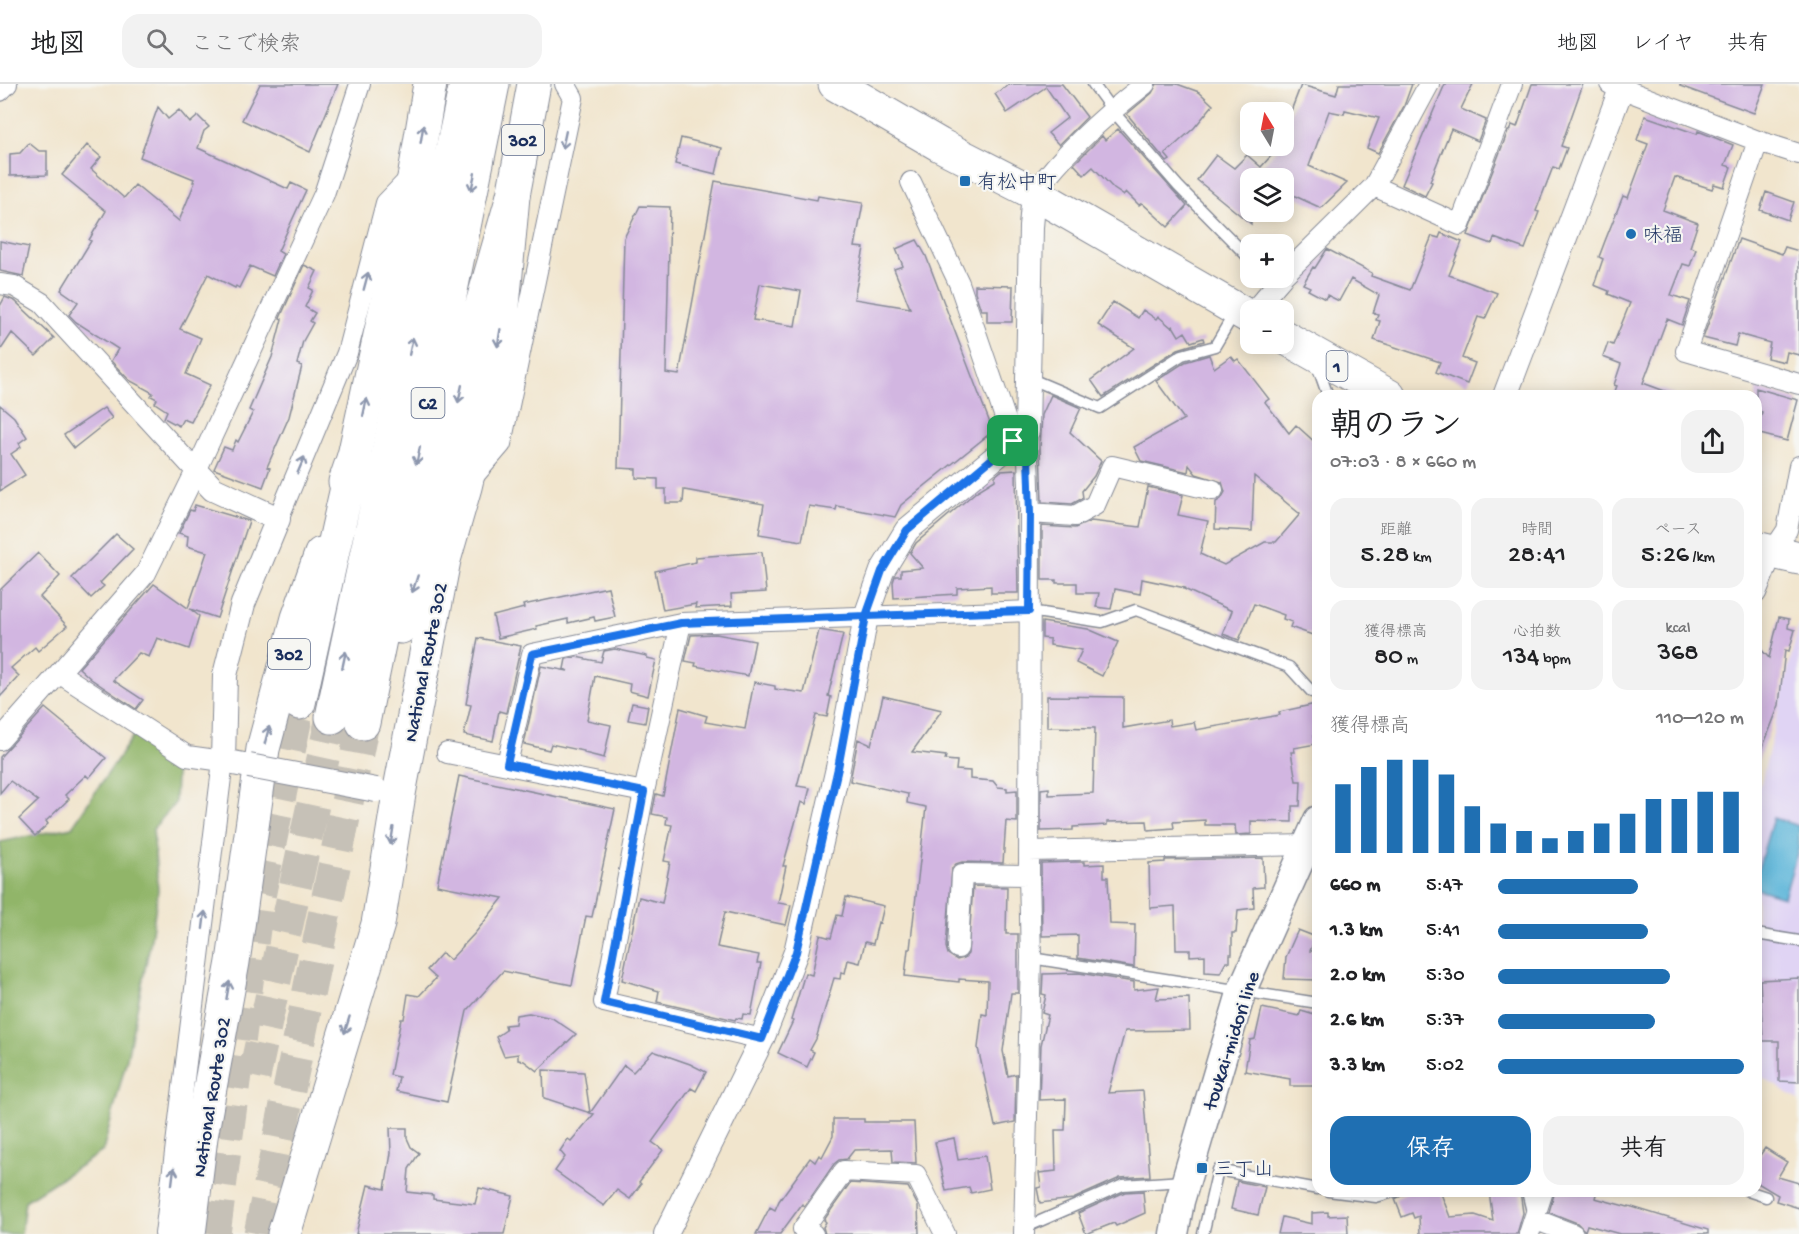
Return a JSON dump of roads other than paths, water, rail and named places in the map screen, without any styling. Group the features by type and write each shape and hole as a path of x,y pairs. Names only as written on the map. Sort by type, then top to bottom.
{"highway":[{"name":"National Route 302","path":"189,1234 201,1137 233,962 263,749 298,618 354,456 415,173 430,84"},
{"name":"C2","path":"332,717 466,84"},
{"name":"C2","path":"494,84 370,725 426,549 474,332 513,196"},
{"name":"National Route 302","path":"284,1234 378,924 388,792 500,339 513,196 534,84"},
{"path":"835,84 940,145 1034,193 1240,309"},
{"name":"1","path":"1294,343 1378,390"},
{"path":"299,704 354,456"}],"main road":[{"name":"toukai-midori line","path":"1177,1232 1186,1180 1242,990 1312,834"}],"street":[{"path":"0,91 8,84"},
{"path":"0,740 146,573 196,471 324,194 360,84"},
{"path":"465,487 501,444 573,98 565,84"},
{"path":"666,1234 762,1039 796,952 838,768 866,616 882,571 907,530 1020,436 1029,378 1031,227 1034,193 1045,177 1112,110 1145,84"},
{"path":"1294,261 1374,186 1429,84"},
{"path":"1374,186 1460,225 1512,84"},
{"path":"1507,390 1618,85 1758,141 1799,154"},
{"path":"1758,141 1686,351 1799,384"},
{"path":"165,1234 223,761 225,675 243,604 347,353 386,203 415,173"},
{"path":"911,182 959,283 1020,436 1030,513 1029,875 1031,958 1024,1231"},
{"path":"0,284 14,286 42,303 213,489 278,519"},
{"path":"1259,300 1268,288"},
{"path":"1030,513 1076,516 1095,505 1112,466 1213,490"},
{"path":"1762,581 1787,530 1799,466"},
{"path":"507,764 532,654 681,623 1029,611"},
{"path":"681,623 644,792 604,1002 762,1039"},
{"path":"59,673 187,756 388,792"},
{"path":"447,753 644,792"},
{"path":"1029,851 1312,832"},
{"path":"958,948 962,874 1029,875"},
{"path":"813,1234 803,1229 844,1171 916,1175 945,1234"},
{"path":"1541,1197 1531,1226 1573,1234"}],"lane":[{"path":"1093,84 1112,110 1178,186 1240,249"},
{"path":"1029,378 1100,408 1182,355 1215,345 1240,322"},
{"path":"1313,353 1326,390"},
{"path":"1029,611 1102,622 1136,610 1289,667 1312,692"},
{"path":"1762,935 1799,940"},
{"path":"1031,958 1312,1002"},
{"path":"1203,1234 1218,1170 1312,1188"},
{"path":"1024,1231 1123,1185 1186,1180"},
{"path":"1762,1196 1766,1197"},
{"path":"1528,1197 1531,1226"}],"water":[{"path":"1773,818 1799,826 1799,847 1784,897 1762,890 1762,855"}],"tunnel":[{"path":"214,1234 257,906 299,703"},
{"path":"254,1077 332,717"},
{"path":"260,1234 363,723"}],"place":[{"name":"有松中町","path":"965,181"},
{"name":"味福","path":"1631,234"},
{"name":"三丁山","path":"1202,1168"}]}
